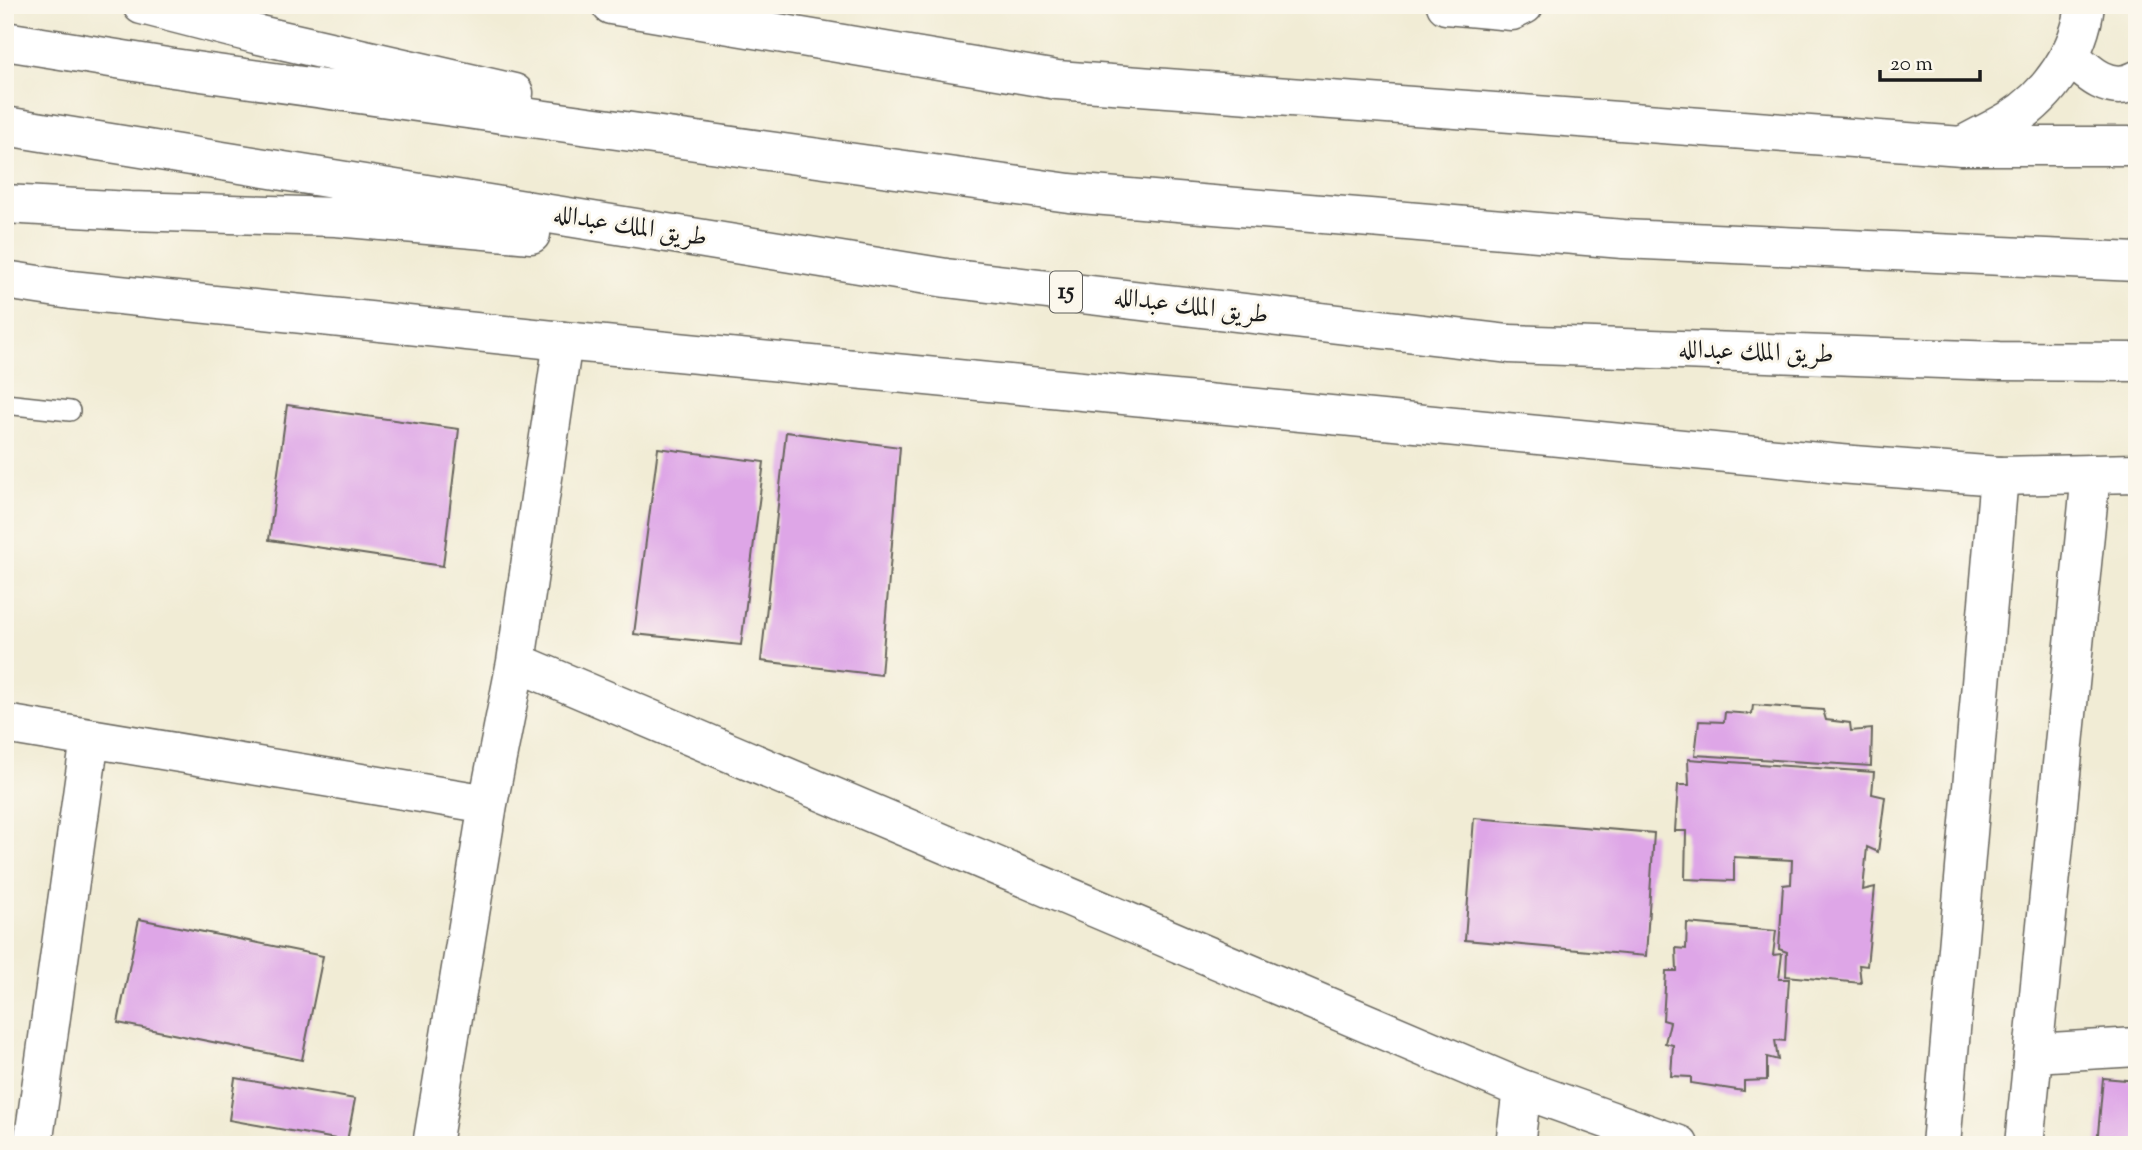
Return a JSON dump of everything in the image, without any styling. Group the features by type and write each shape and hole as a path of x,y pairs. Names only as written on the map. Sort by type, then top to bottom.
{"main road":[{"path":"142,5 255,34 772,151"},
{"path":"611,5 1056,80 1962,146 2137,146"},
{"path":"1446,5 1512,11 1524,5"},
{"path":"1962,146 2011,119 2034,102 2053,82 2070,55 2083,21 2085,5"},
{"path":"5,41 173,68 1069,193 1609,238 2137,262"},
{"path":"2070,55 2101,82 2118,84 2137,80"},
{"name":"طريق الملك عبدالله","path":"5,126 946,278 1509,344 1999,361 2137,362"},
{"path":"5,204 336,217 864,265"},
{"path":"5,280 71,290 563,341 1840,464 1999,476 2137,472"},
{"path":"432,1145 488,804 516,662 563,341"},
{"path":"2024,1145 2091,474"},
{"path":"1941,1145 1999,476"},
{"path":"516,662 1522,1089 1679,1145"},
{"path":"5,724 488,804"},
{"path":"33,1145 90,738"},
{"path":"2033,1053 2137,1047"},
{"path":"1515,1145 1522,1089"}],"lane":[{"path":"5,404 70,411"}],"building":[{"path":"287,405 459,429 443,566 269,540"},
{"path":"786,432 900,447 881,675 761,661"},
{"path":"658,448 764,462 741,645 634,634"},
{"path":"1753,705 1823,710 1826,720 1850,723 1851,731 1872,729 1871,766 1695,755 1699,721 1724,722 1725,712 1752,714"},
{"path":"1688,759 1874,772 1872,794 1885,797 1878,852 1867,847 1863,890 1875,887 1867,966 1859,965 1861,983 1786,976 1787,952 1779,949 1783,885 1791,884 1792,860 1734,857 1734,881 1685,879 1686,831 1675,831 1678,785 1689,785"},
{"path":"1474,818 1654,833 1646,956 1465,940"},
{"path":"139,919 323,956 302,1060 118,1023"},
{"path":"1687,923 1776,931 1773,955 1782,954 1779,979 1789,979 1785,1041 1775,1040 1778,1060 1767,1057 1767,1080 1744,1081 1744,1091 1691,1083 1691,1077 1671,1076 1673,1045 1665,1043 1670,1022 1663,1020 1666,971 1677,971 1676,948 1686,949"},
{"path":"235,1078 355,1099 347,1141 229,1120"},
{"path":"2103,1078 2137,1081 2137,1145 2097,1145"}]}
